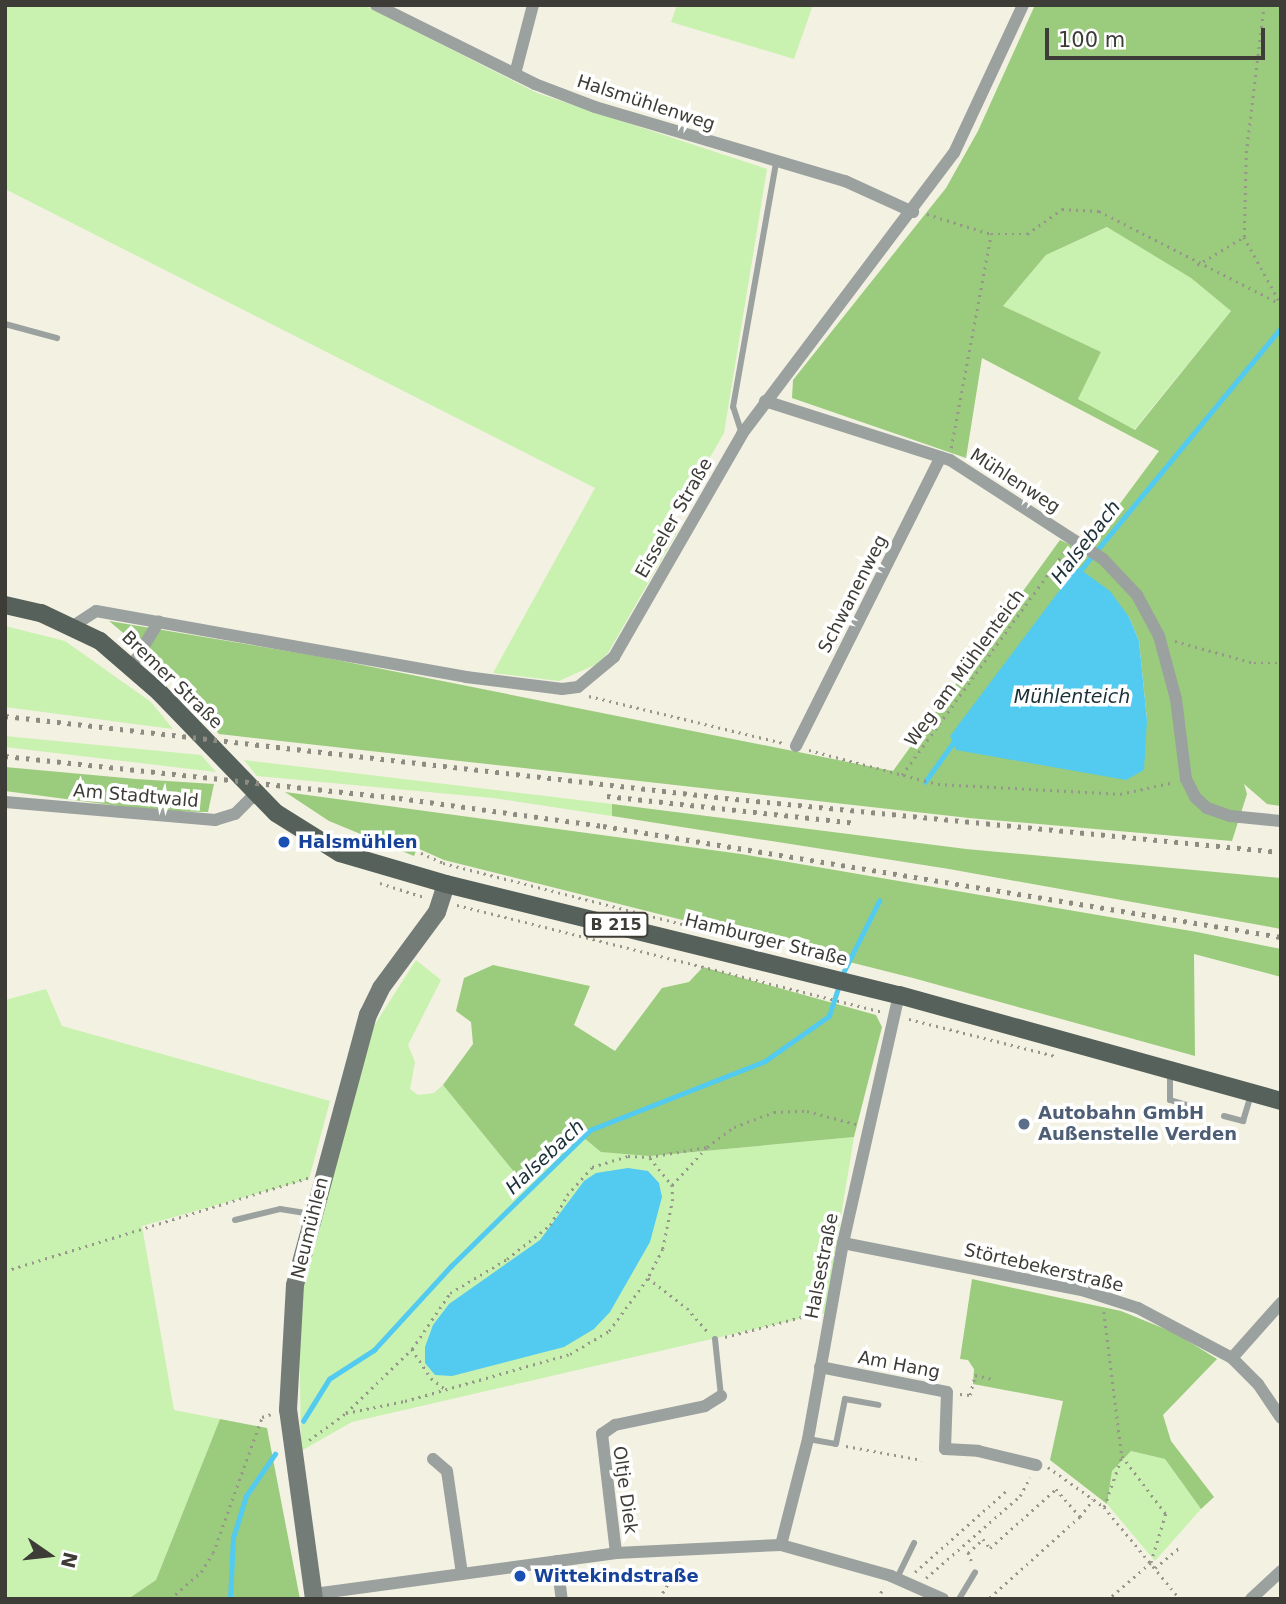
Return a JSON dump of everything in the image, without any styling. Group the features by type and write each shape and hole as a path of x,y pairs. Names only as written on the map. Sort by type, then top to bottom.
{"main road":[{"name":"Bremer Straße","path":"5,605 74,626 132,666 255,794"},
{"name":"Hamburger Straße","path":"255,794 317,842 369,863 899,995 1281,1101"}],"street":[{"name":"Halsmühlenweg","path":"376,5 515,74 595,107 776,163 845,181 913,212"},
{"path":"515,74 533,5"},
{"name":"Eisseler Straße","path":"578,687 614,657 742,435 765,401 913,212 954,153 1023,5"},
{"name":"Mühlenweg","path":"765,401 945,458 1103,559 1137,595 1159,636 1176,699 1186,779 1207,808 1281,821"},
{"name":"Schwanenweg","path":"796,746 945,458"},
{"path":"74,626 96,611 466,677 562,689 578,687"},
{"path":"132,666 159,621"},
{"name":"Am Stadtwald","path":"5,802 215,820 235,814 255,794"},
{"name":"Neumühlen","path":"314,1596 288,1410 289,1333 312,1214 368,1015 399,961 438,912 446,884"},
{"name":"Halsestraße","path":"781,1545 808,1439 843,1243 899,995"},
{"name":"Störtebekerstraße","path":"843,1243 1099,1295 1162,1318 1232,1358 1258,1384 1281,1418"},
{"path":"1232,1358 1281,1303"},
{"name":"Am Hang","path":"820,1367 947,1392 945,1449 978,1451 1036,1465"},
{"name":"Oltje Diek","path":"616,1553 602,1434 615,1425 705,1406 721,1396"},
{"path":"433,1459 447,1471 462,1574"},
{"path":"314,1596 616,1553 682,1547 781,1545 906,1582 943,1599"},
{"path":"557,1561 562,1599"},
{"path":"1251,1599 1281,1571"}],"lane":[{"path":"742,435 733,420 733,407 776,163"},
{"path":"5,324 57,338"},
{"path":"1170,1071 1166,1085 1170,1100 1186,1105"},
{"path":"1224,1116 1243,1121 1251,1093"},
{"path":"235,1220 280,1209 312,1214"},
{"path":"715,1339 721,1396"},
{"path":"808,1439 836,1444 845,1399 878,1405"},
{"path":"906,1582 914,1543"},
{"path":"959,1599 975,1572"}],"path":[{"path":"1264,5 1247,153 1244,237 1281,304"},
{"path":"913,212 990,234 1027,234 1062,209 1079,207 1098,211 1197,265 1281,304"},
{"path":"945,458 990,234"},
{"path":"1197,265 1244,237"},
{"name":"Weg am Mühlenteich","path":"901,776 1077,542"},
{"path":"1159,636 1254,663 1281,663"},
{"path":"578,687 589,696 616,706 796,746 938,784 1120,794 1186,779"},
{"path":"421,853 443,863 699,928"},
{"path":"458,905 881,1011"},
{"path":"672,1185 707,1147 734,1128 774,1112 807,1111 869,1127"},
{"path":"292,1452 346,1413 412,1349 450,1293 540,1235 592,1167 628,1156 649,1157 707,1147"},
{"path":"346,1413 550,1361 594,1342 627,1311 663,1249 672,1216 672,1185 649,1157"},
{"path":"5,1271 314,1176 321,1178"},
{"path":"648,1278 687,1308 715,1339 830,1310"},
{"path":"1099,1295 1122,1456 1104,1507"},
{"path":"412,1349 431,1378 445,1389"},
{"path":"947,1392 970,1395 975,1375 992,1379"},
{"path":"170,1599 201,1572 213,1553 262,1417 288,1410"},
{"path":"836,1444 922,1461"},
{"path":"1109,1599 1151,1563 1166,1514 1122,1456"},
{"path":"906,1582 1020,1496 1036,1465 1056,1470 1104,1507 1180,1599"},
{"path":"906,1582 1008,1489"},
{"path":"975,1572 968,1553 983,1539 990,1548 1056,1489 1080,1517"},
{"path":"989,1599 1080,1517 1093,1498"},
{"path":"659,1599 683,1559 682,1547"},
{"path":"1155,1568 1180,1548"}],"green space":[{"path":"5,5 364,5 537,93 767,169 724,433 671,525 679,529 608,653 597,664 559,681 493,673 595,488 5,189"},
{"path":"677,5 813,5 794,59 671,22"},
{"path":"1035,5 1281,5 1281,806 1267,804 1244,784 1247,794 1232,841 969,818 219,734 159,663 109,621 317,656 893,771 1060,540 1085,551 1159,451 982,358 966,458 792,398 793,380 946,188 978,131","holes":["1107,227 1191,278 1231,311 1135,430 1078,399 1101,352 1003,306 1046,255","1077,568 1129,617 1139,641 1147,720 1068,581"]},
{"path":"1108,227 1191,278 1231,311 1134,430 1078,399 1101,352 1003,306 1046,255"},
{"path":"5,626 65,641 151,702 173,729 5,707"},
{"path":"5,736 201,755 216,772 5,747"},
{"path":"244,760 612,804 612,816 493,798 257,776"},
{"path":"5,767 214,784 208,812 157,811 5,791"},
{"path":"285,792 741,854 1197,932 1281,949 1281,977 1194,954 1195,1056 913,978 444,860 417,848 414,856 329,821"},
{"path":"612,804 966,849 1281,878 1281,929 949,869 612,816"},
{"path":"416,960 441,980 408,1045 415,1062 410,1089 418,1095 434,1093 443,1085 524,1184 577,1132 650,1156 854,1137 825,1313 352,1422 301,1451 299,1307 310,1242 370,1032"},
{"path":"493,965 590,986 574,1025 615,1051 662,988 689,982 703,967 876,1015 882,1027 854,1137 650,1156 601,1152 577,1132 524,1184 443,1085 473,1044 471,1022 456,1011 464,978"},
{"path":"46,989 62,1026 330,1101 309,1179 142,1226 174,1410 220,1419 156,1580 128,1599 5,1598 5,1000"},
{"path":"972,1279 1121,1311 1175,1333 1217,1359 1163,1415 1171,1441 1214,1497 1201,1509 1165,1459 1131,1451 1112,1471 1107,1504 1050,1460 1063,1401 973,1384 974,1369 968,1360 960,1359"},
{"path":"220,1419 267,1428 300,1599 128,1599 156,1580"},
{"path":"1131,1451 1165,1459 1201,1509 1155,1561 1107,1504 1112,1471"}],"water":[{"name":"Mühlenteich","path":"1077,567 1110,591 1129,617 1139,641 1147,720 1144,770 1126,780 956,750 950,736"},
{"path":"628,1168 648,1171 659,1183 662,1197 650,1242 610,1312 594,1329 564,1347 452,1376 435,1375 425,1363 425,1347 433,1325 449,1304 540,1240 584,1181 596,1173"}],"waterway":[{"name":"Halsebach","path":"1079,572 1281,328"},
{"name":"Halsebach","path":"925,782 955,740"},
{"name":"Halsebach","path":"842,975 879,901"},
{"name":"Halsebach","path":"303,1421 329,1379 374,1350 451,1266 590,1130 765,1061 829,1016 840,983"},
{"name":"Halsebach","path":"230,1599 233,1538 246,1496 275,1454"}],"railway":[{"path":"5,716 725,798 1281,852"},
{"path":"5,756 399,798 603,826 1281,937"},
{"path":"607,796 857,823"}],"place":[{"name":"Halsmühlen","path":"284,842"},
{"name":"Autobahn GmbH Außenstelle Verden","path":"1024,1124"},
{"name":"Wittekindstraße","path":"520,1576"}]}
